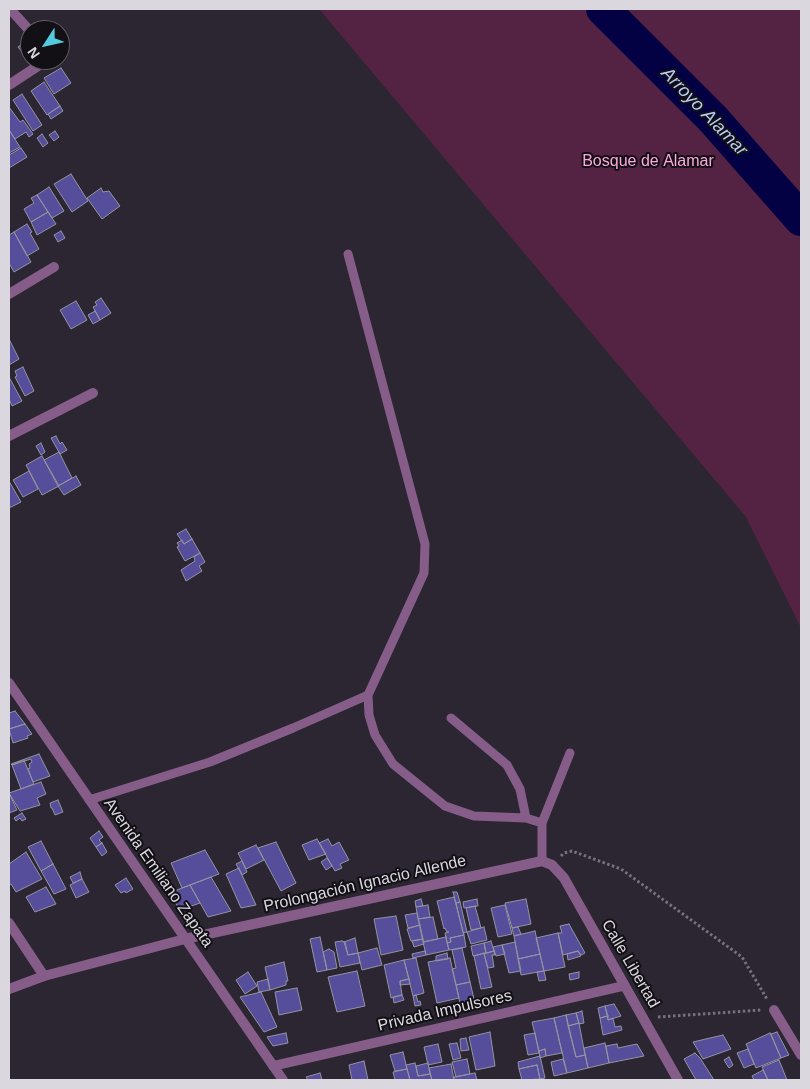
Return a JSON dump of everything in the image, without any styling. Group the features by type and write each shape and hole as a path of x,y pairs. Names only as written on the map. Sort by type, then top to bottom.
{"street":[{"path":"10,9 20,20"},
{"path":"9,85 32,70"},
{"path":"9,294 54,267"},
{"path":"9,436 93,393"},
{"name":"Avenida Emiliano Zapata","path":"9,682 283,1080"},
{"name":"Prolongación Ignacio Allende","path":"9,989 44,976 185,939 547,863"},
{"name":"Calle Libertad","path":"547,863 564,878 623,986 678,1080"},
{"path":"9,923 44,976"},
{"name":"Privada Impulsores","path":"273,1066 623,986"},
{"path":"774,1010 801,1055"}],"lane":[{"path":"348,254 425,544 424,573 368,695 369,715 375,735 393,764 445,806 474,816 526,818 542,823"},
{"path":"89,800 210,762 368,695"},
{"path":"451,718 507,765 520,789 526,818"},
{"path":"547,863 542,823 570,753"}],"path":[{"path":"547,863 564,853 572,851 621,869 742,956 774,1010 643,1018"}],"green space":[{"name":"Bosque de Alamar","path":"319,9 801,9 801,628 746,517"}],"building":[{"path":"58,70 62,70 71,83 54,94 44,78"},
{"path":"44,82 60,106 47,115 31,91"},
{"path":"22,94 42,125 33,131 13,100"},
{"path":"60,106 63,111 51,119 48,114"},
{"path":"9,107 20,122 23,120 33,134 29,137 26,132 15,139 9,130"},
{"path":"9,130 20,147 9,153"},
{"path":"55,131 59,137 54,141 49,135"},
{"path":"42,134 48,143 43,147 37,138"},
{"path":"21,148 27,157 9,168 9,155"},
{"path":"71,174 88,201 72,212 54,184"},
{"path":"49,187 64,211 52,218 37,195"},
{"path":"101,188 103,192 109,191 120,206 102,219 87,198"},
{"path":"37,195 48,212 31,222 24,209 34,203 31,198"},
{"path":"48,212 56,224 37,235 31,222"},
{"path":"27,224 39,249 27,256 14,232"},
{"path":"61,231 65,238 58,242 54,235"},
{"path":"14,232 31,262 14,272 9,263 9,235"},
{"path":"101,298 111,313 100,320 93,307 97,305 95,302"},
{"path":"76,301 87,320 71,329 60,310"},
{"path":"95,311 100,320 93,324 88,315"},
{"path":"9,342 19,359 9,365"},
{"path":"23,367 34,391 25,396 15,377 17,376 15,371"},
{"path":"9,377 22,401 12,406 9,399"},
{"path":"56,436 60,444 62,442 67,450 60,454 51,438"},
{"path":"41,443 45,452 41,455 36,446"},
{"path":"59,452 72,478 58,486 44,460"},
{"path":"42,456 59,486 42,495 26,465"},
{"path":"29,471 38,489 23,497 13,480"},
{"path":"76,476 81,485 64,495 58,486"},
{"path":"9,481 21,502 9,508"},
{"path":"186,529 192,539 184,544 177,534"},
{"path":"192,539 200,553 185,561 177,547 179,546 177,543 182,540 184,544"},
{"path":"200,553 205,562 199,566 202,571 186,581 181,570 195,561 194,557"},
{"path":"15,711 25,724 9,729 9,713"},
{"path":"25,724 32,734 27,736 28,738 13,743 9,729"},
{"path":"39,754 50,776 33,782 28,769 30,768 29,764 32,762 31,759 11,764"},
{"path":"24,760 34,784 21,789 12,765"},
{"path":"41,782 46,794 37,798 40,805 20,811 9,793"},
{"path":"9,793 17,810 9,813"},
{"path":"58,800 63,812 55,815 50,803"},
{"path":"22,813 26,819 22,821 20,818 16,821 14,818"},
{"path":"99,831 103,837 99,840 102,843 96,847 90,838"},
{"path":"317,839 326,854 309,860 302,845"},
{"path":"328,839 332,846 339,842 349,860 340,864 342,868 335,871 319,843"},
{"path":"41,841 53,864 41,871 28,847"},
{"path":"276,842 296,883 281,891 258,848"},
{"path":"102,843 107,852 102,856 96,847"},
{"path":"256,845 264,860 246,869 238,853"},
{"path":"205,850 219,874 182,888 171,863"},
{"path":"26,852 42,879 16,892 11,884 9,885 9,864"},
{"path":"327,858 332,866 326,870 321,862"},
{"path":"242,861 247,872 242,875 236,864"},
{"path":"53,864 66,889 54,894 41,871"},
{"path":"239,868 256,905 241,908 226,874"},
{"path":"80,872 82,879 73,883 70,877"},
{"path":"211,877 231,911 208,917 190,885"},
{"path":"126,878 133,889 126,893 125,891 121,893 115,885"},
{"path":"82,879 89,892 76,898 70,885"},
{"path":"190,885 200,903 180,910 169,893"},
{"path":"46,887 56,904 35,912 26,897"},
{"path":"453,892 457,892 460,902 456,903"},
{"path":"454,897 464,935 450,938 451,942 447,943 445,933 449,932 444,929 437,901"},
{"path":"421,899 423,906 416,907 415,901"},
{"path":"477,899 478,906 464,908 463,902"},
{"path":"526,899 531,924 512,928 505,903"},
{"path":"460,902 467,932 463,933 456,903"},
{"path":"428,905 430,917 418,919 416,907"},
{"path":"505,905 512,934 498,937 491,908"},
{"path":"475,906 481,928 471,930 466,908"},
{"path":"417,913 420,925 408,928 405,915"},
{"path":"396,916 403,950 381,955 374,919"},
{"path":"433,917 438,939 423,942 418,919"},
{"path":"569,924 585,953 581,955 578,951 563,955 558,933 562,933 560,926"},
{"path":"420,925 423,939 411,941 407,929"},
{"path":"484,927 487,940 471,944 467,932"},
{"path":"518,927 521,934 514,936 512,928"},
{"path":"535,931 540,954 518,959 514,936"},
{"path":"558,933 565,967 544,971 536,938"},
{"path":"464,935 466,947 449,950 447,943 451,942 450,938"},
{"path":"320,937 327,970 317,972 310,939"},
{"path":"446,937 449,950 426,955 423,942"},
{"path":"355,938 358,953 348,955 344,942"},
{"path":"423,939 424,944 414,947 412,941"},
{"path":"491,941 494,951 486,953 484,943"},
{"path":"335,942 345,942 348,955 358,953 360,963 340,967"},
{"path":"515,942 521,971 509,973 502,945"},
{"path":"484,943 486,953 473,956 471,946"},
{"path":"502,945 505,954 496,956 493,947"},
{"path":"377,948 382,965 362,970 358,953"},
{"path":"462,948 470,982 456,985 452,969 456,968 452,950"},
{"path":"329,949 334,952 337,968 327,970 323,952"},
{"path":"425,951 426,955 413,958 412,954"},
{"path":"494,951 495,955 492,955 494,967 488,968 484,954"},
{"path":"578,951 581,956 568,960 567,954"},
{"path":"447,953 448,959 436,961 436,956"},
{"path":"484,953 492,987 481,989 474,956"},
{"path":"540,954 544,971 521,975 518,959"},
{"path":"416,958 424,993 413,996 404,960"},
{"path":"450,958 459,998 437,1003 428,962"},
{"path":"404,960 409,979 400,981 402,995 391,998 384,965"},
{"path":"284,962 288,981 286,981 286,985 270,990 265,967"},
{"path":"357,971 365,1006 337,1012 328,977"},
{"path":"544,971 546,980 539,981 537,972"},
{"path":"248,972 257,986 245,994 236,980"},
{"path":"579,972 579,978 570,980 569,974"},
{"path":"268,979 270,990 259,992 257,982"},
{"path":"409,979 410,984 400,985 400,981"},
{"path":"470,982 474,999 460,1003 456,985"},
{"path":"297,988 302,1010 279,1015 275,992"},
{"path":"261,992 277,1027 264,1032 240,997"},
{"path":"402,995 404,1000 394,1003 393,997"},
{"path":"416,995 421,1005 415,1006 413,996"},
{"path":"614,1004 621,1016 608,1020 605,1006"},
{"path":"605,1006 608,1016 600,1018 598,1008"},
{"path":"582,1011 584,1023 579,1024 576,1013"},
{"path":"576,1013 579,1023 568,1026 566,1015"},
{"path":"566,1015 576,1057 585,1055 588,1068 567,1073 554,1018"},
{"path":"608,1016 608,1020 613,1018 615,1027 621,1026 622,1030 603,1035 600,1018"},
{"path":"554,1018 562,1053 546,1056 545,1049 539,1051 532,1022"},
{"path":"579,1023 585,1055 576,1057 568,1026"},
{"path":"490,1032 495,1066 476,1070 469,1037"},
{"path":"777,1032 789,1055 781,1058 771,1034"},
{"path":"286,1033 288,1043 273,1046 267,1037"},
{"path":"535,1033 539,1053 528,1055 524,1035"},
{"path":"770,1033 781,1058 756,1068 746,1044"},
{"path":"723,1035 731,1049 703,1059 693,1042"},
{"path":"466,1038 469,1050 461,1051 460,1039"},
{"path":"457,1043 461,1058 453,1060 449,1044"},
{"path":"605,1043 609,1063 588,1068 584,1048"},
{"path":"438,1044 442,1062 428,1065 424,1047"},
{"path":"617,1044 618,1048 637,1044 644,1056 609,1063 606,1046"},
{"path":"545,1049 546,1056 540,1058 539,1051"},
{"path":"748,1049 754,1064 744,1068 737,1053"},
{"path":"403,1052 407,1069 395,1071 390,1055"},
{"path":"695,1053 714,1080 696,1080 684,1059"},
{"path":"540,1056 545,1078 540,1079 537,1065 519,1069 518,1062"},
{"path":"729,1057 733,1065 729,1068 724,1060"},
{"path":"467,1059 470,1074 456,1077 452,1062"},
{"path":"563,1059 567,1073 554,1076 551,1062"},
{"path":"779,1060 787,1080 768,1080 762,1067"},
{"path":"364,1061 368,1080 352,1080 349,1065"},
{"path":"415,1063 418,1076 430,1074 432,1080 410,1080 406,1065"},
{"path":"428,1063 430,1074 418,1076 416,1066"},
{"path":"451,1064 454,1080 432,1080 429,1068"},
{"path":"537,1065 540,1079 522,1080 519,1069"},
{"path":"407,1069 410,1080 395,1080 393,1072"},
{"path":"763,1070 768,1080 754,1080 752,1076"},
{"path":"320,1073 322,1080 308,1080 306,1077"},
{"path":"475,1073 477,1080 454,1080 454,1077"}],"waterway":[{"name":"Arroyo Alamar","path":"603,9 713,119 801,219"}]}
